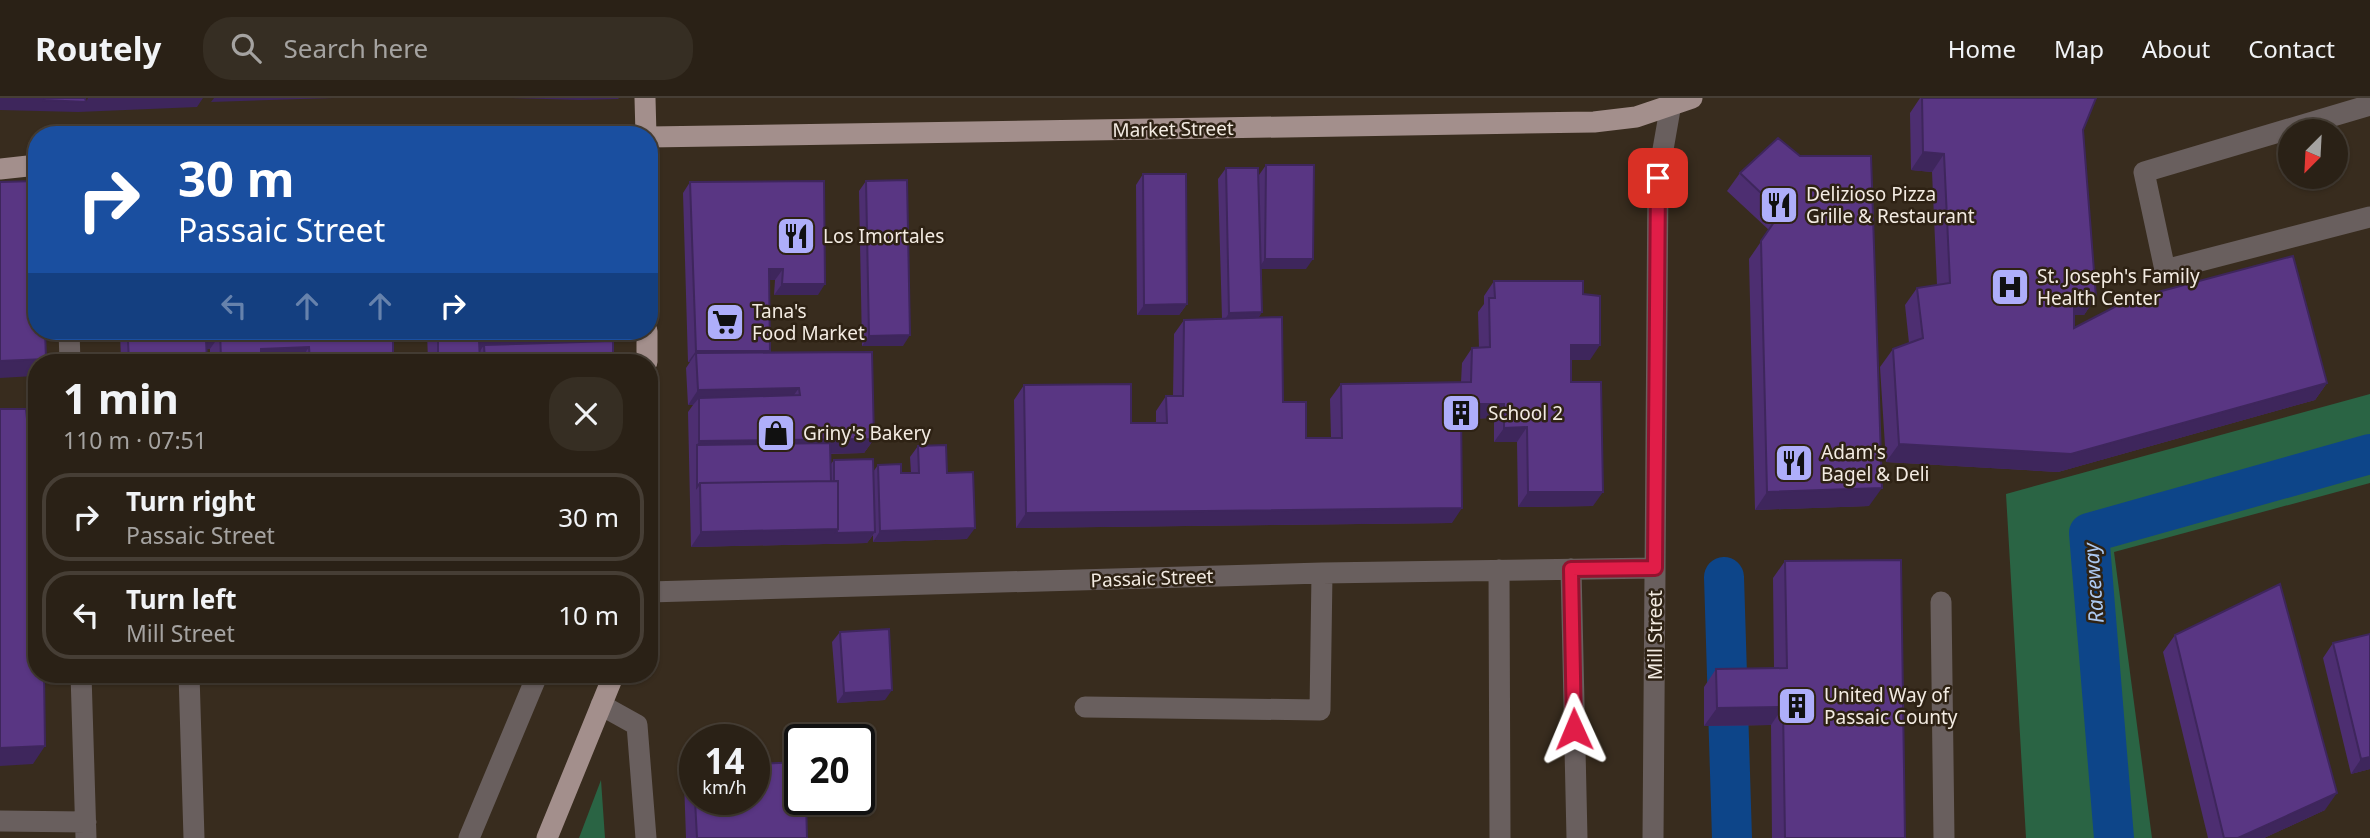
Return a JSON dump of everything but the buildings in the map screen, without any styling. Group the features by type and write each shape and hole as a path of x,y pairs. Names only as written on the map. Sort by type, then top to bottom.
{"main road":[{"path":"645,98 647,126"},
{"name":"Market Street","path":"658,136 1594,122 1636,117 1670,103 1692,98"},
{"path":"0,169 28,166"},
{"path":"547,838 610,683"}],"street":[{"name":"Mill Street","path":"1653,838 1658,178 1670,103"},
{"path":"2370,104 2144,172 2165,270 2370,217"},
{"name":"Passaic Street","path":"658,592 1322,573 1655,568"},
{"path":"1571,569 1577,838"},
{"path":"1499,570 1500,838"},
{"path":"1084,707 1320,710 1322,573"},
{"path":"1941,602 1944,838"},
{"path":"0,821 86,830 80,683"},
{"path":"189,683 194,838"},
{"path":"469,838 534,683"},
{"path":"601,705 637,725 646,838"}],"green space":[{"path":"2370,394 2370,483 2114,552 2152,838 2026,838 2006,494"},
{"path":"601,780 605,838 579,838"}],"waterway":[{"name":"Raceway","path":"2114,838 2089,533 2370,454"},
{"path":"1724,577 1732,838"}],"place":[{"name":"Delizioso Pizza Grille & Restaurant","path":"1779,205"},
{"name":"Los Imortales","path":"796,236"},
{"name":"St. Joseph's Family Health Center","path":"2010,287"},
{"name":"Tana's Food Market","path":"725,322"},
{"name":"School 2","path":"1461,413"},
{"name":"Griny's Bakery","path":"776,433"},
{"name":"Adam's Bagel & Deli","path":"1794,463"},
{"name":"United Way of Passaic County","path":"1797,706"}],"route":[{"path":"1574,729 1571,569 1655,568 1658,178"}]}
